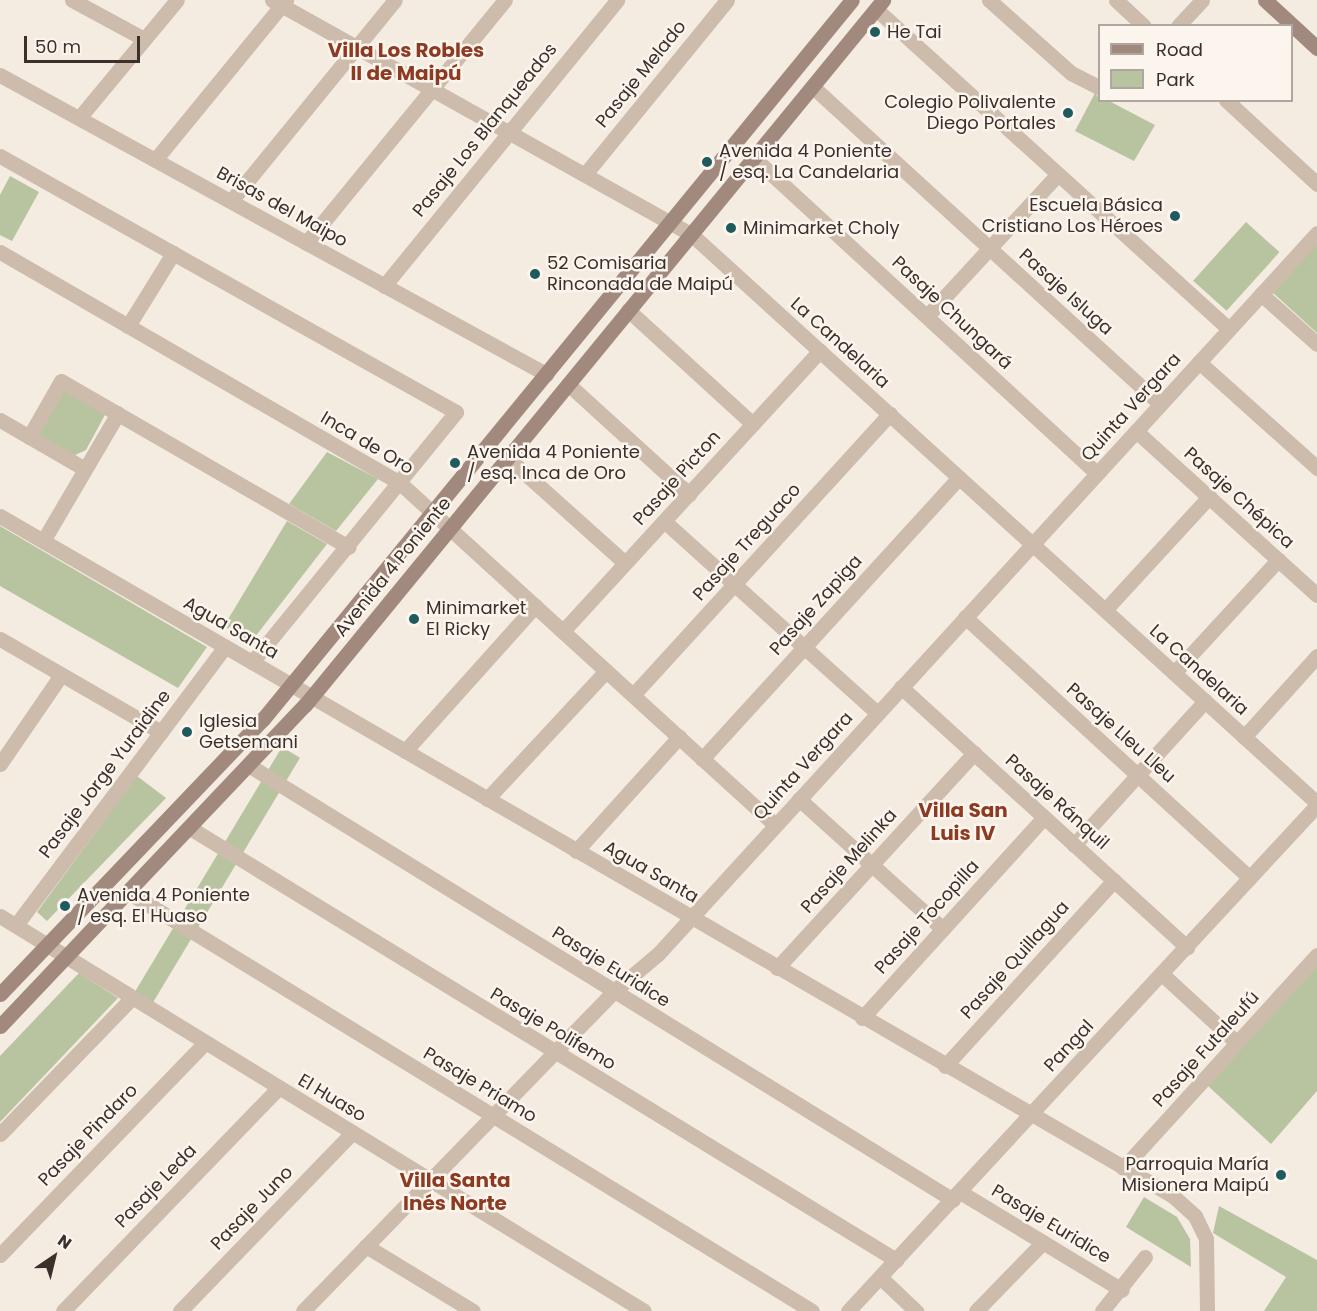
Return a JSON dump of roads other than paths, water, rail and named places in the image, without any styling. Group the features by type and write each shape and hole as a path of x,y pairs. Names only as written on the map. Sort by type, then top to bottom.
{"street":[{"path":"72,0 144,39"},
{"path":"79,118 177,0"},
{"path":"231,201 395,0"},
{"path":"306,243 506,0"},
{"name":"Pasaje Los Blanqueados","path":"384,286 617,0"},
{"name":"Pasaje Melado","path":"586,173 727,0"},
{"name":"Avenida 4 Poniente","path":"0,994 291,686 852,0"},
{"path":"989,0 1071,73 1098,87"},
{"path":"1116,0 1142,24"},
{"path":"1180,24 1202,0"},
{"path":"1264,0 1290,24"},
{"path":"155,160 280,2"},
{"name":"La Candelaria","path":"280,2 357,47 672,220 692,234 1317,804"},
{"path":"880,4 1058,174 1229,329"},
{"name":"Avenida 4 Poniente","path":"0,1026 250,766 312,697 880,4"},
{"path":"1293,26 1317,48"},
{"name":"Brisas del Maipo","path":"0,75 546,374"},
{"name":"Pasaje Isluga","path":"813,87 1160,404"},
{"path":"1228,102 1317,184"},
{"path":"0,156 456,412 252,662"},
{"name":"Pasaje Chungará","path":"754,158 1097,473"},
{"path":"927,316 1058,174"},
{"name":"Quinta Vergara","path":"307,1310 366,1246 614,991 658,954 1317,233"},
{"name":"Inca de Oro","path":"0,252 400,483 775,825"},
{"path":"129,326 173,253"},
{"path":"1261,294 1317,344"},
{"path":"628,310 753,424"},
{"path":"577,336 595,351"},
{"name":"Pasaje Picton","path":"562,631 820,351"},
{"path":"1198,362 1316,466"},
{"path":"29,437 61,381 348,547"},
{"path":"568,384 689,494"},
{"path":"44,541 117,413"},
{"name":"Pasaje Treguaco","path":"633,695 890,414"},
{"path":"0,420 85,469"},
{"name":"Pasaje Chépica","path":"1136,431 1317,595"},
{"path":"508,458 625,563"},
{"name":"Pasaje Zapiga","path":"702,759 959,478"},
{"path":"1105,610 1209,497"},
{"name":"Agua Santa","path":"0,516 1181,1202 1200,1223 1209,1258 1207,1311"},
{"path":"664,521 877,713"},
{"path":"1174,673 1278,560"},
{"path":"405,752 535,606"},
{"name":"Pasaje Lleu Lleu","path":"965,617 1250,878"},
{"path":"0,639 161,732"},
{"name":"Pasaje Jorge Yuraidine","path":"15,925 225,647"},
{"path":"1244,737 1317,656"},
{"path":"487,800 606,671"},
{"path":"0,764 61,675"},
{"name":"Pasaje Ránquil","path":"901,687 1187,947"},
{"path":"1074,845 1204,701"},
{"path":"576,851 679,737"},
{"name":"Pasaje Melinka","path":"777,968 974,753"},
{"name":"Pasaje Euridice","path":"250,766 614,991 957,1196 1043,1242 1122,1290"},
{"path":"799,799 943,929"},
{"name":"Pangal","path":"848,1311 1032,1116 1317,804"},
{"name":"Pasaje Tocopilla","path":"862,1018 1044,817"},
{"name":"Pasaje Polifemo","path":"190,828 554,1053 896,1260"},
{"name":"Pasaje Quillagua","path":"945,1066 1114,880"},
{"name":"Pasaje Priamo","path":"128,892 812,1311"},
{"name":"El Huaso","path":"0,916 644,1311"},
{"name":"Pasaje Futaleufú","path":"1123,1168 1317,956"},
{"path":"1162,974 1237,1043"},
{"path":"0,1134 132,998"},
{"name":"Pasaje Pindaro","path":"0,1255 205,1043"},
{"name":"Pasaje Leda","path":"63,1311 278,1088"},
{"name":"Pasaje Juno","path":"180,1311 352,1133"},
{"path":"976,1311 1043,1242"},
{"path":"366,1246 472,1311"},
{"path":"1102,1311 1122,1290 1145,1257"},
{"path":"880,1277 916,1311"}],"place":[{"name":"He Tai","path":"875,32"},
{"name":"Colegio Polivalente Diego Portales","path":"1068,113"},
{"name":"Avenida 4 Poniente / esq. La Candelaria","path":"707,162"},
{"name":"Escuela Básica Cristiano Los Héroes","path":"1175,216"},
{"name":"Minimarket Choly","path":"731,228"},
{"name":"52 Comisaria Rinconada de Maipú","path":"535,274"},
{"name":"Avenida 4 Poniente / esq. Inca de Oro","path":"455,463"},
{"name":"Minimarket El Ricky","path":"414,619"},
{"name":"Iglesia Getsemani","path":"187,732"},
{"name":"Avenida 4 Poniente / esq. El Huaso","path":"65,906"},
{"name":"Parroquia María Misionera Maipú","path":"1281,1175"}],"district":[{"name":"Villa Los Robles II de Maipú","path":"406,62"},
{"name":"Villa San Luis IV","path":"963,822"},
{"name":"Villa Santa Inés Norte","path":"455,1192"}]}
